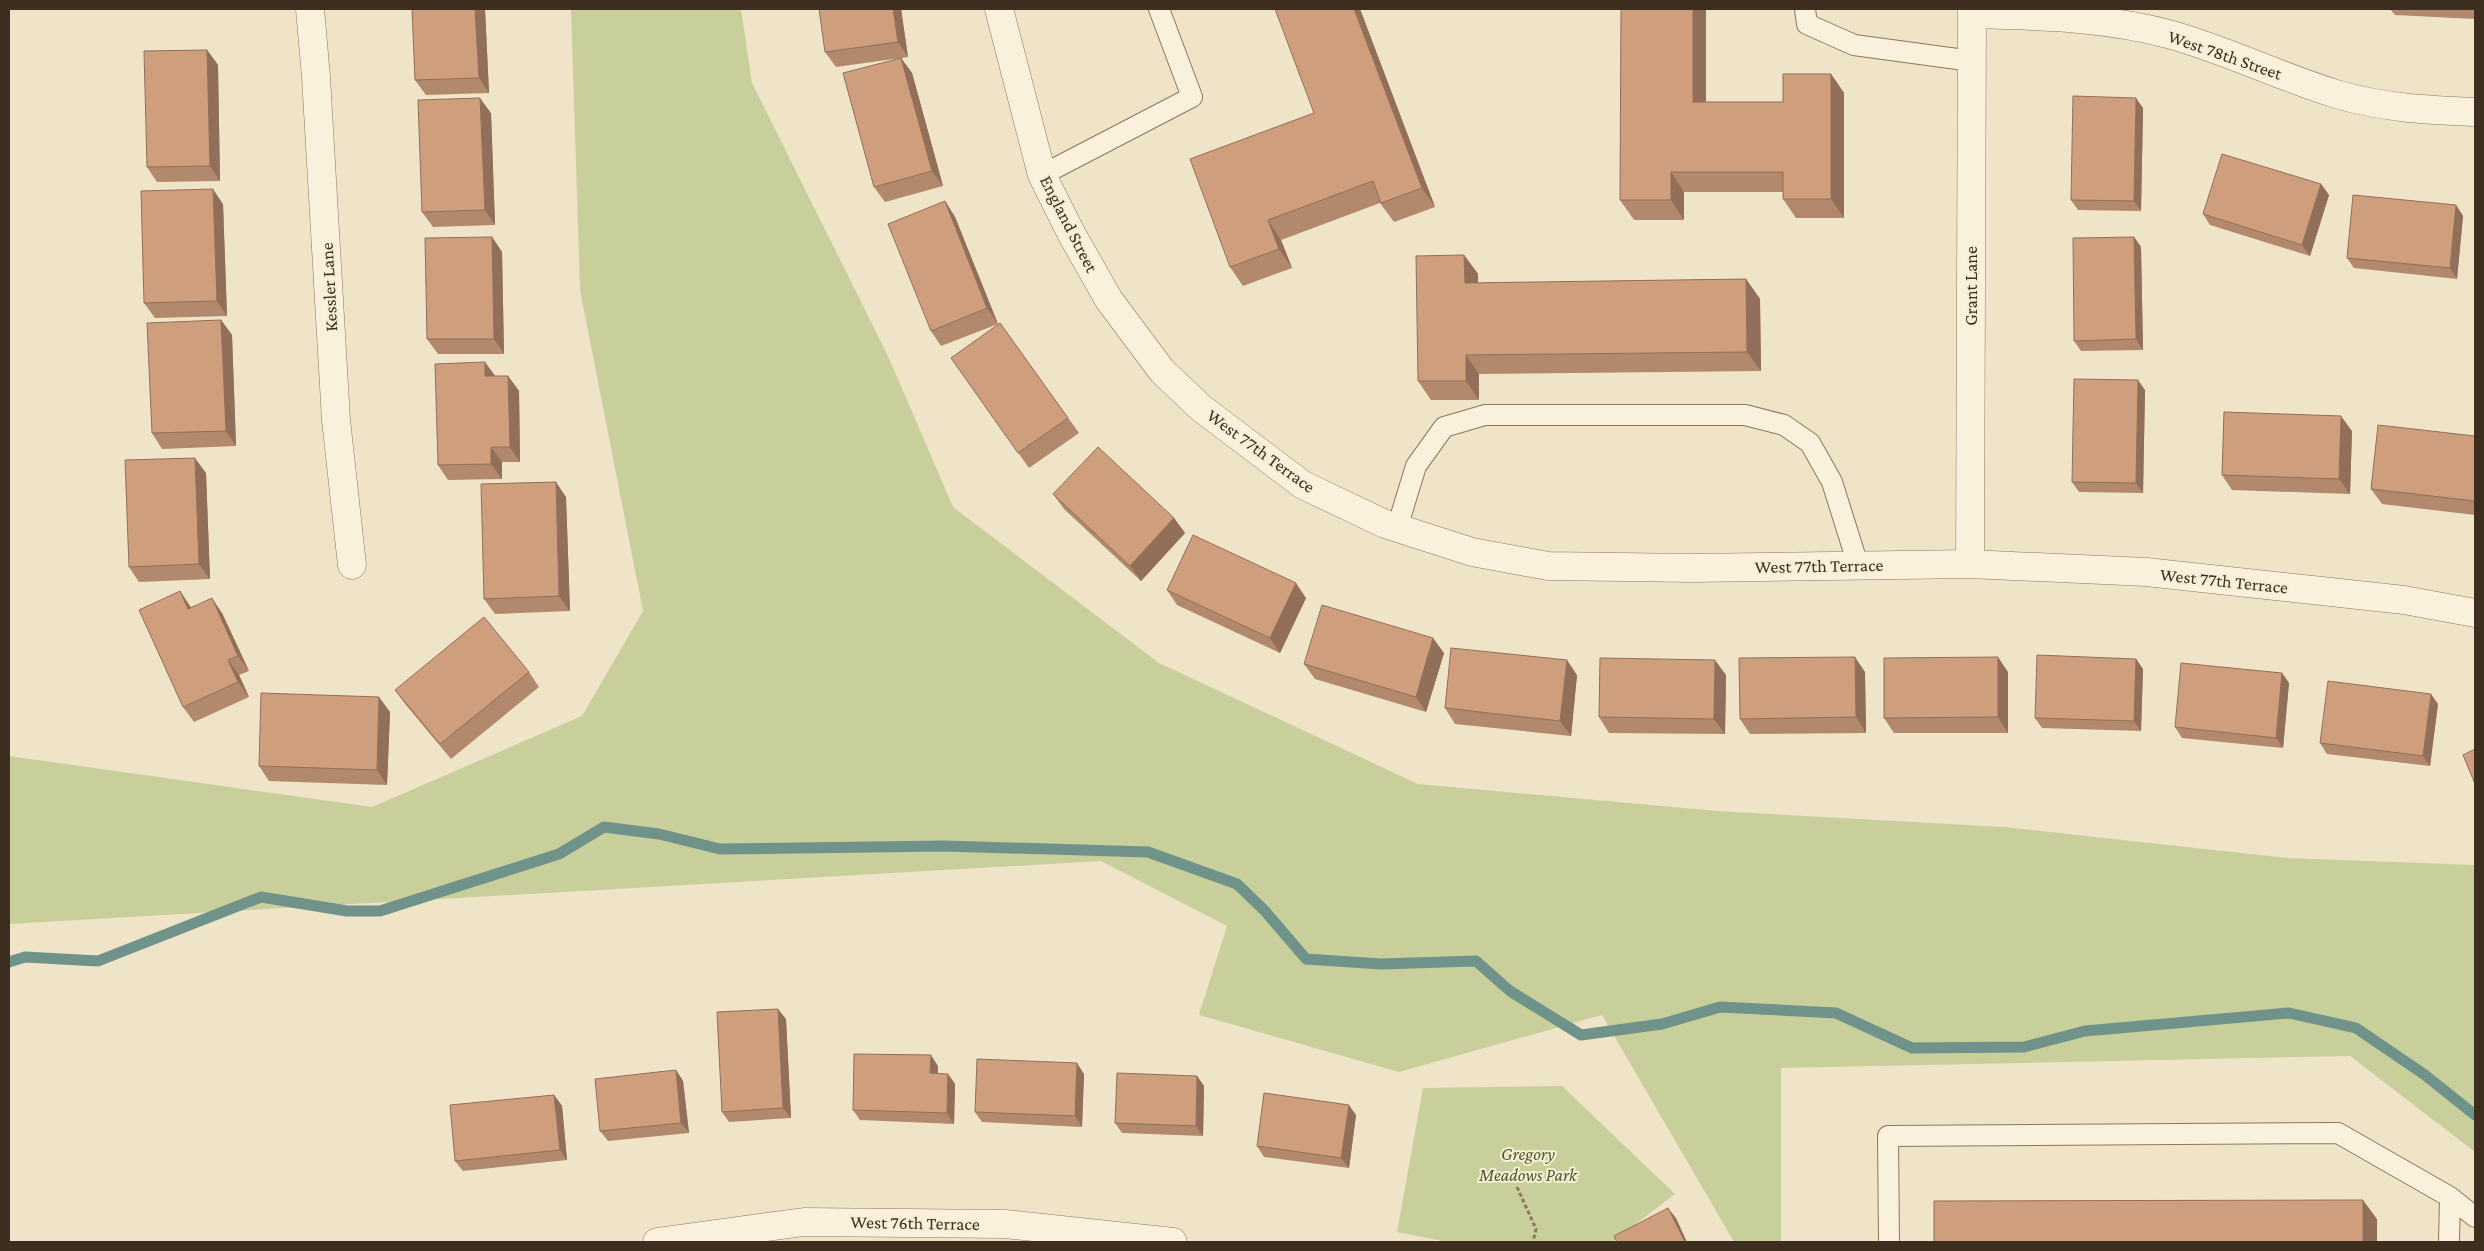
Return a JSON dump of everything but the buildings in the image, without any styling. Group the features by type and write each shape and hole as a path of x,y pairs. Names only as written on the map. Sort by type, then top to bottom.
{"street":[{"name":"Kessler Lane","path":"310,9 316,77 336,420 352,565"},
{"name":"England Street","path":"999,9 1042,175 1071,233 1109,300 1162,371 1201,408"},
{"name":"Grant Lane","path":"1970,564 1972,11"},
{"name":"West 78th Street","path":"1972,11 2098,20 2172,35 2336,94 2400,109 2475,112"},
{"name":"West 77th Terrace","path":"1201,408 1303,485 1397,528 1472,552 1548,566 1693,568 1970,564 2146,572 2404,600 2475,613"},
{"name":"West 76th Terrace","path":"657,1242 804,1222 1005,1224 1173,1242"}],"lane":[{"path":"1042,175 1192,97 1160,9"},
{"path":"1805,9 1807,24 1854,45 1972,61"},
{"path":"1397,528 1416,466 1444,427 1485,415 1745,415 1784,426 1810,443 1832,482 1858,565"},
{"path":"1889,1242 1888,1136 2338,1133 2450,1197 2475,1217"},
{"path":"2449,1242 2450,1197"}],"path":[{"path":"1517,1187 1536,1229 1533,1242"}],"green space":[{"path":"571,9 741,9 752,83 888,356 953,507 1159,663 1418,784 1717,811 2004,827 2287,858 2475,865 2475,1152 2350,1056 1781,1068 1781,1242 1734,1242 1602,1015 1399,1072 1199,1015 1227,926 1101,861 9,924 9,756 372,807 582,716 643,611 580,290"},
{"name":"Gregory Meadows Park","path":"1562,1086 1675,1194 1612,1242 1447,1242 1397,1232 1423,1088"}],"waterway":[{"path":"9,962 25,957 98,961 261,897 347,911 380,911 559,854 604,827 659,834 720,849 944,846 1148,852 1237,884 1265,911 1306,959 1381,964 1476,961 1510,991 1581,1035 1662,1024 1720,1007 1836,1013 1912,1048 2024,1047 2085,1031 2289,1013 2356,1028 2425,1075 2475,1115"}]}
